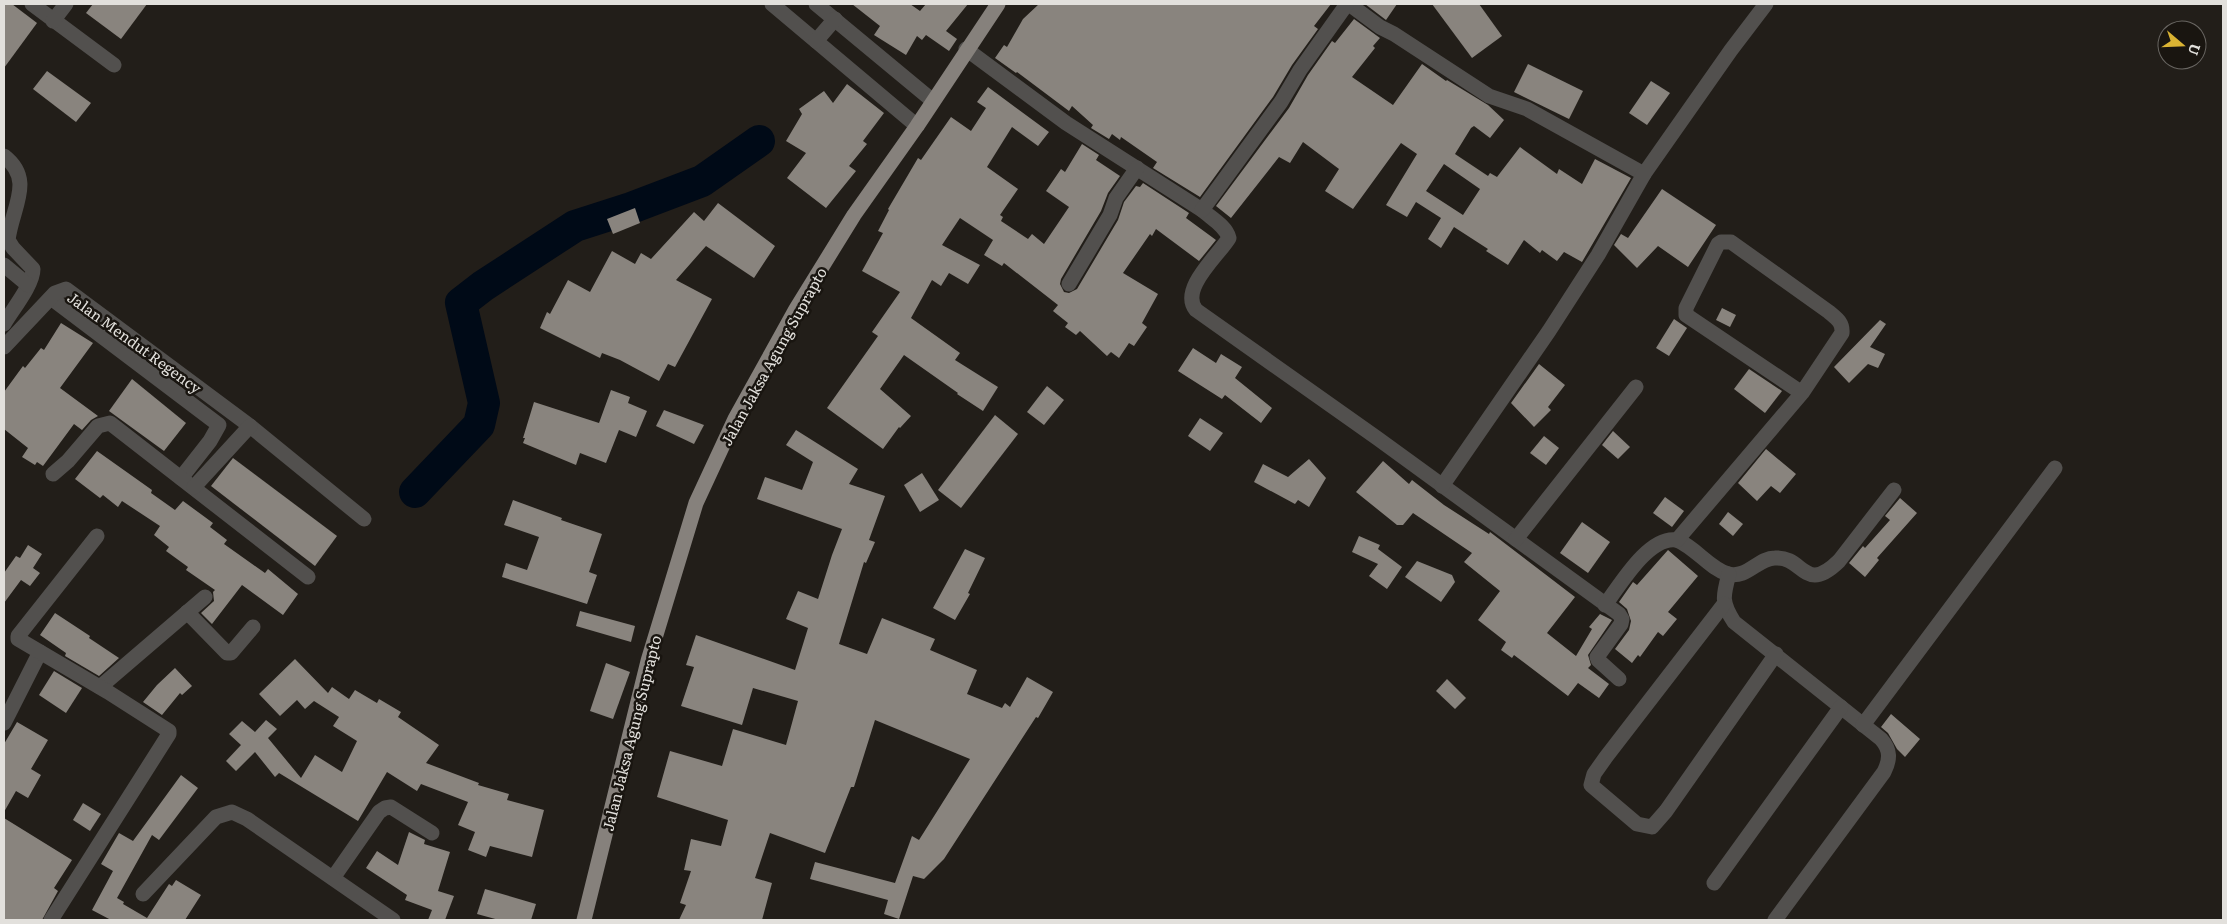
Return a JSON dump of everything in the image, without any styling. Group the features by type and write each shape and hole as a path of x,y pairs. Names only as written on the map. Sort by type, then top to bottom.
{"main road":[{"name":"Jalan Jaksa Agung Suprapto","path":"584,920 648,661 696,503 735,419 796,308 854,215 918,126 966,49 998,4"}],"street":[{"path":"32,4 114,65"},
{"path":"53,21 66,4"},
{"path":"772,4 918,126"},
{"path":"816,4 933,101"},
{"path":"1202,210 1281,102 1300,70 1348,4 1380,28 1394,34 1489,96 1527,109 1644,174"},
{"path":"1442,486 1594,263 1644,174 1731,50 1766,4"},
{"path":"816,41 835,19"},
{"path":"966,49 1066,123 1202,210 1225,230 1229,238 1190,295 1191,304 1196,310 1378,438 1622,616 1622,622 1597,658 1620,679"},
{"path":"4,156 13,163 20,174 21,186 8,240 33,269 33,276 4,324"},
{"path":"1068,284 1110,215 1116,198 1137,168"},
{"path":"1677,540 1802,393 1838,339 1842,326 1828,312 1731,242 1721,242 1718,244 1685,310 1686,314 1802,393"},
{"path":"4,265 28,285"},
{"name":"Jalan Mendut Regency","path":"237,439 51,298 55,293 66,289 250,426 364,520"},
{"path":"4,347 51,298"},
{"path":"1516,539 1636,386"},
{"path":"53,474 68,461 98,426 110,423 308,577"},
{"path":"181,478 220,426"},
{"path":"194,487 250,426"},
{"path":"1863,726 2055,468"},
{"path":"1606,605 1643,556 1661,542 1670,538 1685,543 1716,568 1729,574 1740,574 1770,558 1777,557 1785,559 1812,575 1820,575 1830,570 1839,560 1894,490"},
{"path":"51,920 169,734 169,731 100,687 20,641 18,636 96,536"},
{"path":"1729,574 1724,604 1606,757 1594,774 1591,785 1637,824 1652,827 1666,811 1776,654"},
{"path":"100,687 205,597"},
{"path":"1724,604 1734,622 1841,707 1886,746 1889,751 1889,760 1884,772 1775,920"},
{"path":"187,612 227,652 232,653 253,627"},
{"path":"4,723 40,652"},
{"path":"1714,883 1841,707"},
{"path":"333,878 379,812 385,808 390,807 432,833"},
{"path":"143,894 216,817 232,812 247,819 393,920"}],"building":[{"path":"4,4 12,4 37,23 4,68"},
{"path":"93,4 147,4 121,39 86,13"},
{"path":"852,4 910,4 920,11 926,4 968,4 946,31 957,39 949,51 926,35 922,40 917,36 906,55 874,35 880,26"},
{"path":"1039,4 1331,4 1314,26 1318,29 1292,65 1273,97 1200,197 1153,168 1157,162 1121,137 1120,140 1112,134 1109,139 1091,128 1093,125 1072,106 1069,111 995,58 1004,45 1007,47 1023,19"},
{"path":"1365,4 1397,4 1386,20"},
{"path":"1432,4 1479,4 1502,36 1472,58"},
{"path":"1354,19 1380,38 1373,46 1375,48 1352,77 1393,105 1422,64 1446,81 1488,105 1504,120 1490,138 1474,126 1471,128 1455,154 1488,176 1490,173 1497,177 1520,147 1557,174 1559,169 1582,184 1595,159 1631,178 1582,262 1564,252 1557,261 1542,250 1540,253 1524,240 1508,265 1486,251 1488,249 1454,227 1441,248 1428,239 1441,218 1416,202 1407,217 1386,205 1417,154 1401,143 1353,209 1325,191 1339,169 1303,142 1290,163 1279,157 1231,218 1216,206 1289,108 1308,75 1332,41 1335,43","holes":["1444,164 1480,189 1463,215 1426,191"]},
{"path":"1528,64 1583,91 1569,119 1514,92"},
{"path":"47,71 91,103 76,122 33,89"},
{"path":"1651,81 1670,93 1647,125 1629,113"},
{"path":"847,84 884,113 863,141 867,144 849,166 856,171 826,208 787,178 806,153 786,141 802,114 799,109 824,91 833,103"},
{"path":"988,87 1049,132 1038,146 1012,127 987,167 1018,189 1000,215 1003,217 1001,221 1028,239 1032,234 1044,244 1069,207 1046,191 1061,169 1065,172 1082,144 1099,155 1096,160 1120,176 1108,193 1101,211 1061,279 1060,284 1064,292 1069,293 1077,289 1118,220 1124,202 1136,186 1140,187 1143,183 1189,213 1186,218 1216,240 1199,261 1156,229 1152,236 1150,234 1123,273 1158,294 1142,323 1147,327 1134,346 1129,343 1119,358 1111,352 1107,356 1080,331 1076,335 1065,327 1068,323 1053,311 1058,305 1004,263 1002,266 984,255 993,240 960,218 942,245 980,265 968,284 949,273 941,286 932,280 911,318 960,353 955,360 998,387 983,411 904,355 880,389 911,416 899,427 883,449 827,408 878,336 872,332 900,292 862,271 883,233 878,231 888,209 918,158 921,160 951,117 971,131 986,108 977,102"},
{"path":"1662,189 1716,225 1688,267 1658,246 1637,268 1614,245 1621,234 1628,238"},
{"path":"718,203 775,246 754,278 706,246 676,280 712,299 675,367 668,364 659,381 620,360 602,353 600,358 540,328 547,312 550,314 568,280 590,292 612,251 635,264 641,253 651,259 694,212 704,221"},
{"path":"635,208 640,223 613,234 607,219"},
{"path":"1722,308 1736,315 1730,327 1716,320"},
{"path":"1674,319 1687,328 1669,356 1656,348"},
{"path":"1880,320 1886,324 1870,347 1885,354 1878,368 1868,364 1849,383 1834,367"},
{"path":"61,323 93,343 60,388 98,416 91,420 82,430 74,424 43,466 37,462 35,465 22,457 28,448 4,429 4,392 23,366 25,368 41,348 44,350"},
{"path":"1193,348 1216,363 1221,354 1242,367 1235,378 1272,408 1261,423 1225,395 1222,399 1178,371"},
{"path":"1539,364 1565,385 1548,407 1551,410 1534,427 1511,403"},
{"path":"1749,369 1782,391 1765,413 1734,389"},
{"path":"132,379 186,423 164,451 109,411"},
{"path":"1047,386 1064,400 1044,425 1027,412"},
{"path":"611,390 630,397 628,403 647,411 636,437 619,430 606,463 580,453 576,465 523,443 534,402 599,423"},
{"path":"664,410 704,425 694,444 656,426"},
{"path":"995,415 1018,434 961,508 938,490"},
{"path":"1200,418 1223,433 1210,451 1188,436"},
{"path":"796,430 858,469 849,484 885,496 869,540 875,542 866,563 864,562 839,644 867,654 882,618 935,639 930,650 977,670 967,694 1002,708 1005,703 1010,707 1027,677 1053,692 1038,718 1036,717 944,859 924,879 913,876 899,919 884,914 888,900 810,879 815,862 895,883 912,836 919,840 970,759 875,720 854,787 851,787 825,853 770,833 755,878 772,883 762,920 679,920 686,905 680,903 691,871 684,870 691,839 721,846 728,820 657,797 670,751 722,766 733,729 786,745 798,701 753,688 742,725 681,706 694,667 686,665 696,635 795,670 808,628 786,619 798,591 818,599 842,529 757,499 765,477 802,490 813,462 786,445"},
{"path":"1613,431 1630,447 1618,459 1602,445"},
{"path":"1544,436 1559,448 1546,465 1530,453"},
{"path":"1766,449 1796,474 1780,493 1771,486 1757,501 1738,483"},
{"path":"97,451 152,490 151,493 175,510 183,501 213,523 210,527 227,540 224,544 265,573 268,569 298,594 283,615 242,585 212,624 201,613 214,601 213,592 215,590 186,570 188,567 166,551 169,547 154,535 160,526 122,501 118,507 103,495 100,498 75,479"},
{"path":"233,458 337,536 315,566 211,486"},
{"path":"1309,459 1326,478 1309,507 1298,500 1295,504 1254,482 1263,464 1288,477"},
{"path":"1383,461 1409,484 1412,480 1444,505 1489,534 1490,532 1575,597 1547,633 1576,656 1592,629 1589,627 1600,614 1612,620 1588,655 1591,665 1588,668 1609,684 1599,698 1578,683 1568,696 1514,655 1512,658 1501,650 1506,642 1478,620 1500,591 1464,562 1472,553 1413,513 1403,525 1397,525 1356,492"},
{"path":"922,473 939,500 920,512 904,485"},
{"path":"1665,497 1684,511 1672,527 1653,513"},
{"path":"1900,498 1917,513 1877,558 1879,560 1865,577 1849,563 1863,546 1865,548 1890,520 1885,516"},
{"path":"513,500 562,518 561,520 602,534 589,572 597,575 587,604 502,577 506,563 527,570 539,537 504,525"},
{"path":"1728,512 1743,524 1733,536 1719,524"},
{"path":"1582,522 1610,542 1588,573 1560,553"},
{"path":"1359,536 1380,545 1378,549 1402,567 1387,589 1369,576 1378,564 1352,552"},
{"path":"28,545 42,554 33,568 40,573 30,586 21,580 4,603 4,573 16,556 20,558"},
{"path":"965,549 985,558 968,593 970,594 955,620 933,608"},
{"path":"1668,550 1698,576 1668,612 1677,619 1663,636 1658,632 1640,657 1638,655 1632,663 1615,649 1629,630 1631,621 1627,609 1619,602 1633,582 1637,585"},
{"path":"1417,561 1452,575 1455,582 1441,602 1405,577"},
{"path":"580,611 635,626 631,642 576,626"},
{"path":"55,613 119,658 99,676 65,656 66,653 40,635"},
{"path":"295,659 328,693 332,687 349,699 355,690 377,703 379,699 401,712 398,717 439,745 426,763 479,783 478,785 509,794 507,800 544,810 532,857 490,846 486,857 468,850 475,832 458,825 468,802 421,784 417,791 387,772 358,821 279,773 275,777 255,752 236,771 226,761 241,745 229,734 242,721 255,732 266,720 277,729 268,738 301,778 315,755 342,772 357,741 333,726 339,717 314,701 305,709 297,700 280,716 259,694"},
{"path":"606,663 630,672 613,719 590,711"},
{"path":"175,668 192,686 182,695 180,693 162,715 143,702"},
{"path":"54,671 82,688 66,713 39,695"},
{"path":"1447,679 1466,698 1455,709 1436,691"},
{"path":"1891,714 1920,739 1905,757 1897,749 1888,733 1881,727"},
{"path":"17,722 48,740 31,769 41,775 28,798 16,791 4,812 4,744"},
{"path":"181,775 198,788 159,840 152,835 117,898 124,902 123,904 147,918 169,884 172,886 176,880 201,895 185,920 111,920 92,910 113,871 101,864 119,833 133,841"},
{"path":"83,803 101,814 90,831 73,820"},
{"path":"4,818 72,860 54,888 58,891 42,920 4,920"},
{"path":"409,832 425,840 424,844 450,852 438,891 454,896 445,920 428,920 432,910 405,900 407,895 366,868 377,851 398,865"},
{"path":"485,889 536,904 531,920 499,920 477,914"}],"waterway":[{"path":"415,492 479,425 484,403 461,303 483,286 575,226 631,208 702,181 759,141"}]}
